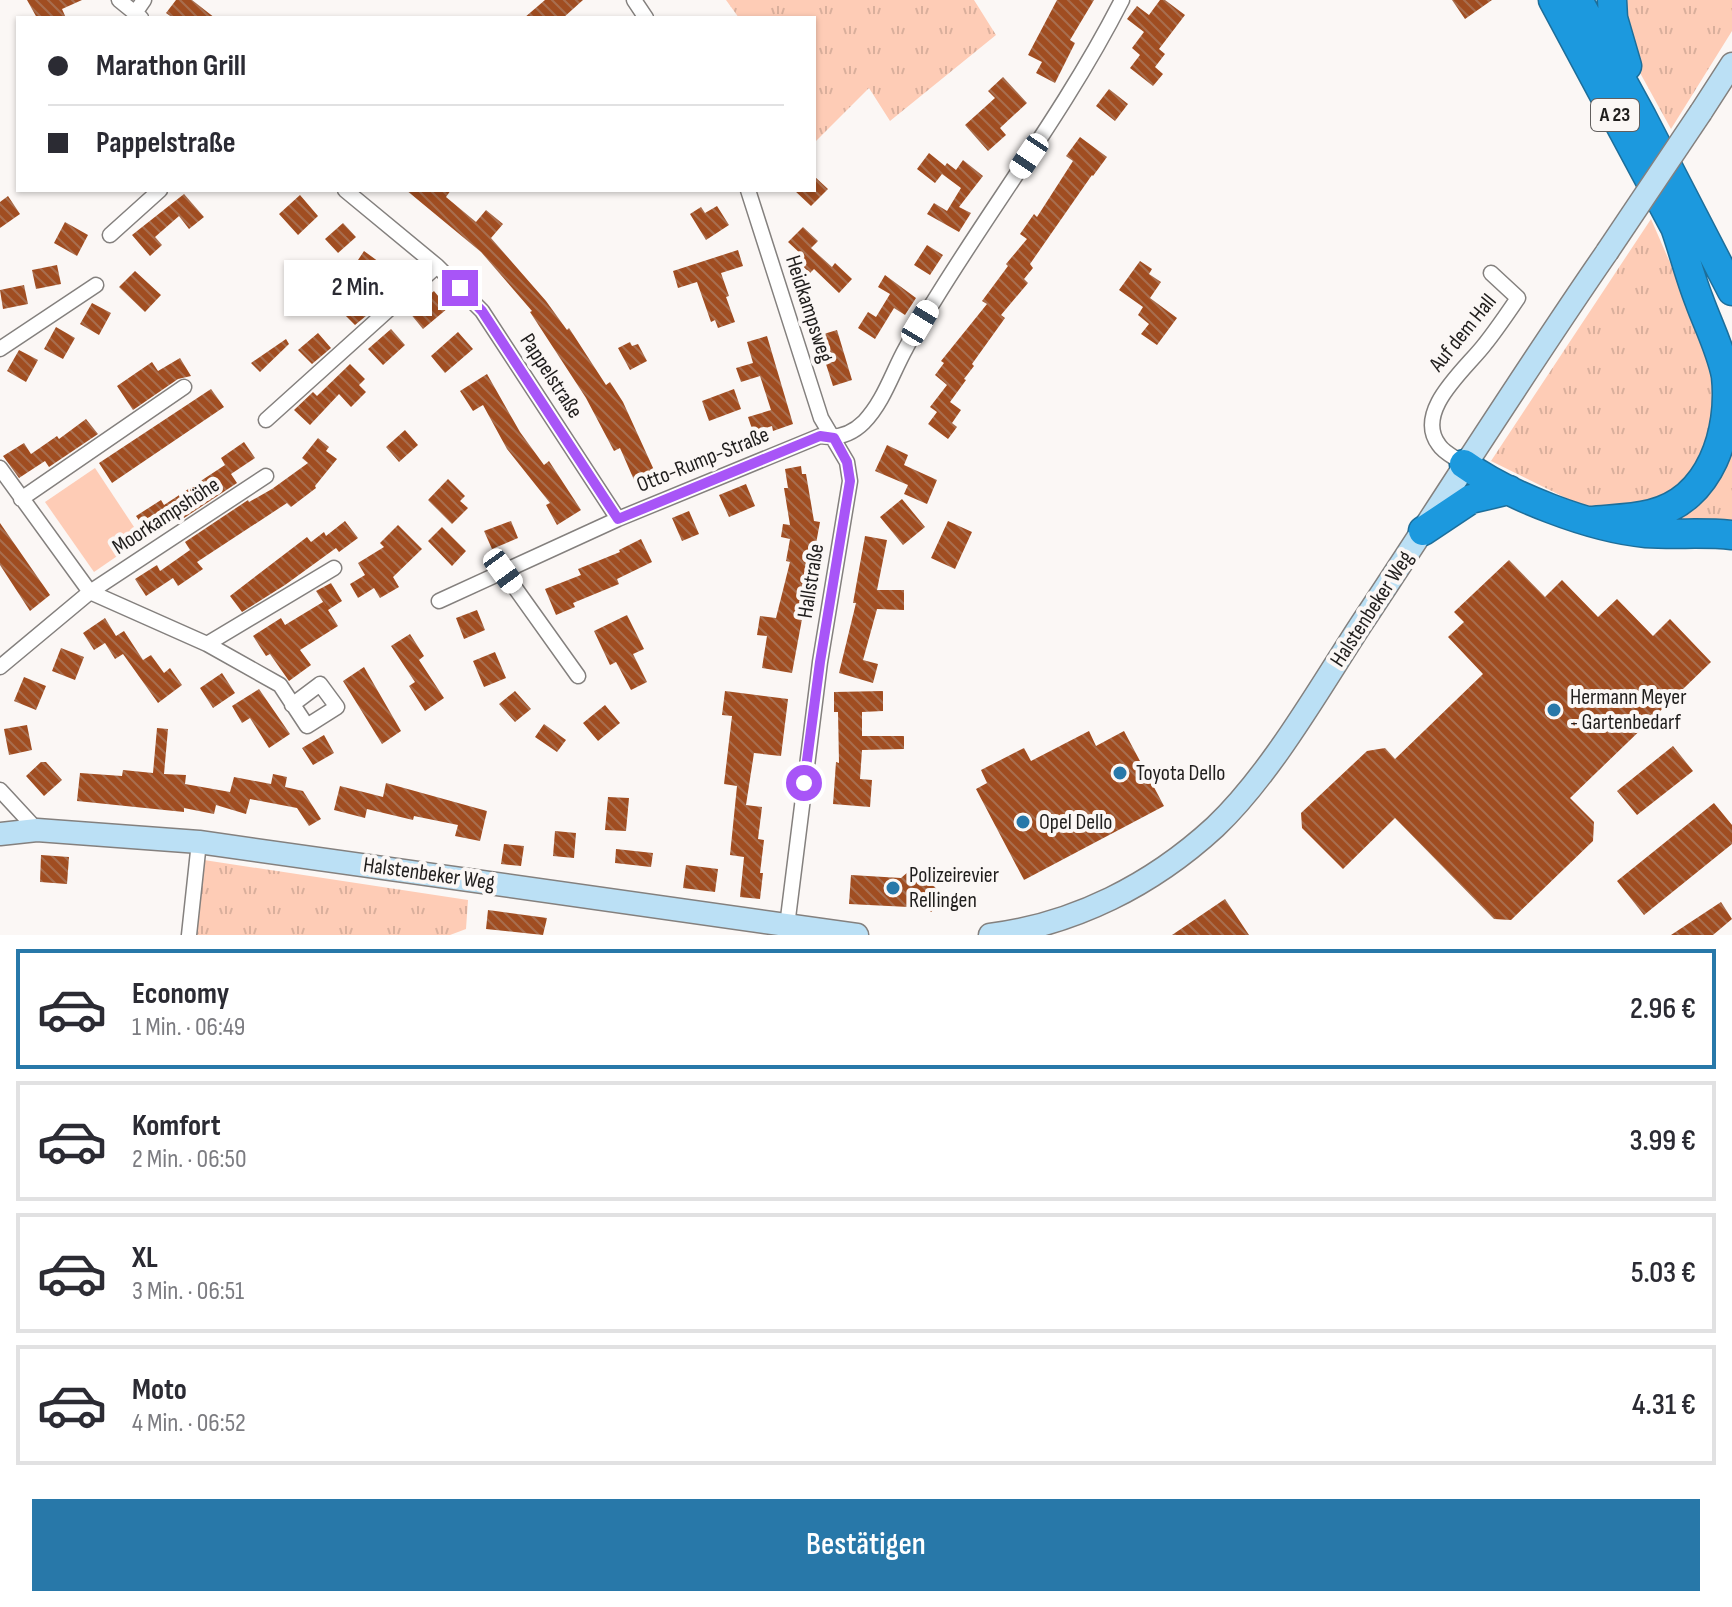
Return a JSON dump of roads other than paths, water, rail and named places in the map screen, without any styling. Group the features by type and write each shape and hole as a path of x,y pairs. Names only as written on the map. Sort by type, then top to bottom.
{"highway":[{"name":"A 23","path":"1553,0 1732,341"},
{"name":"A 23","path":"1578,0 1732,291"},
{"path":"1612,0 1613,18 1642,117"},
{"path":"1590,521 1652,514 1669,508 1685,497 1708,473 1724,439 1729,411 1726,376 1676,230"},
{"path":"1464,464 1509,490 1590,521 1647,533 1732,535"},
{"path":"1423,531 1471,499 1509,490"}],"main road":[{"name":"Halstenbeker Weg","path":"990,935 1017,932 1081,914 1157,873 1217,825 1298,721 1464,464 1732,64"},
{"name":"Halstenbeker Weg","path":"0,834 37,830 199,842 857,935"}],"street":[{"path":"119,0 138,16 144,0"},
{"path":"834,438 856,429 877,406 935,299 1061,109 1122,0"},
{"path":"110,235 158,192"},
{"name":"Pappelstraße","path":"347,192 437,266 482,311 618,519"},
{"name":"Heidkampsweg","path":"749,192 821,418 834,438"},
{"path":"266,420 437,266"},
{"name":"Auf dem Hall","path":"1464,464 1439,446 1433,433 1433,419 1439,399 1459,371 1483,347 1518,298 1491,273"},
{"path":"0,349 96,285"},
{"path":"21,499 184,387"},
{"name":"Otto-Rump-Straße","path":"439,601 618,519 820,436 834,438"},
{"name":"Hallstraße","path":"787,926 820,662 850,481 847,462 834,438"},
{"path":"0,468 90,592 207,644 280,685 292,705"},
{"name":"Moorkampshöhe","path":"0,667 90,592 266,476"},
{"path":"207,644 334,568"},
{"path":"503,571 578,676"},
{"path":"0,790 37,830"},
{"path":"189,935 199,842"}],"place":[{"name":"Hermann Meyer - Gartenbedarf","path":"1554,710"},
{"name":"Toyota Dello","path":"1120,773"},
{"name":"Opel Dello","path":"1023,822"},
{"name":"Polizeirevier Rellingen","path":"893,888"}]}
